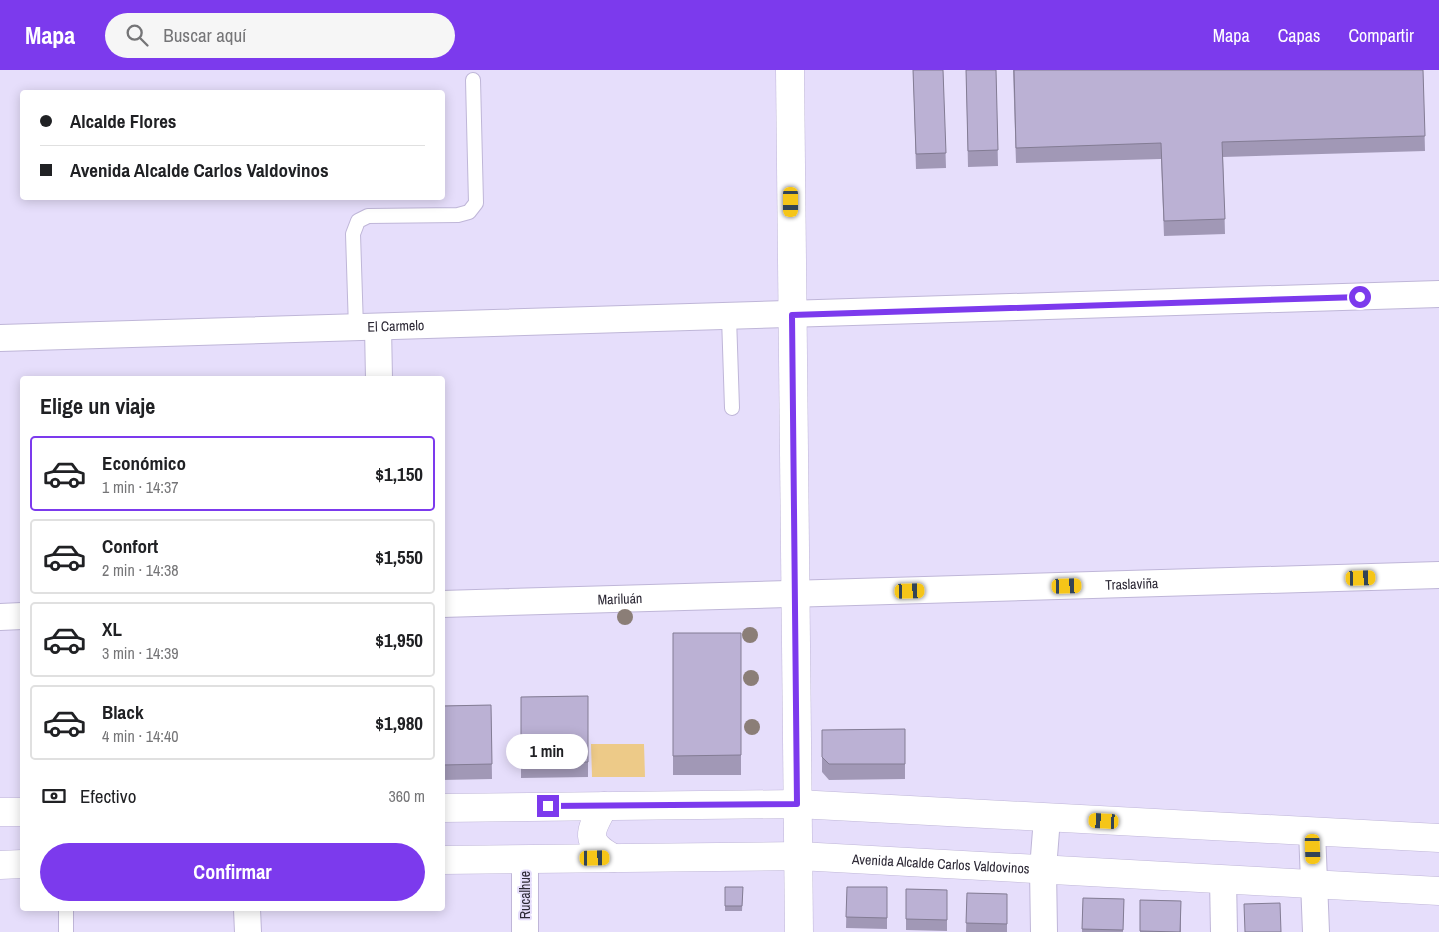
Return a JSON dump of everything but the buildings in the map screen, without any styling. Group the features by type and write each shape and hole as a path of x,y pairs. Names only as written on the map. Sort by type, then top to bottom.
{"main road":[{"path":"790,70 797,804 800,932"},
{"path":"445,808 797,804 1439,838"},
{"path":"559,858 573,850 579,835 565,806"},
{"path":"604,806 592,830 592,840 596,849 613,858"},
{"path":"0,812 20,812"},
{"name":"Avenida Alcalde Carlos Valdovinos","path":"445,860 798,856 1439,891"},
{"path":"0,865 20,864"}],"street":[{"name":"El Carmelo","path":"0,338 1439,294"},
{"path":"367,327 378,376"},
{"name":"Traslaviña","path":"795,594 1439,575"},
{"name":"Mariluán","path":"445,604 795,594"},
{"path":"0,616 20,616"},
{"path":"1044,932 1043,869 1047,818"},
{"path":"1312,831 1316,932"},
{"name":"Rucalhue","path":"525,859 525,932"},
{"path":"1223,879 1224,932"},
{"path":"247,911 248,932"}],"lane":[{"path":"367,327 353,234 358,221 368,216 458,215 469,212 476,203 473,80"},
{"path":"729,317 732,408"},
{"path":"66,911 66,932"}],"shaded area":[{"path":"591,744 644,744 645,777 592,777"}],"route":[{"path":"548,806 797,804 792,315 1360,297"}]}
